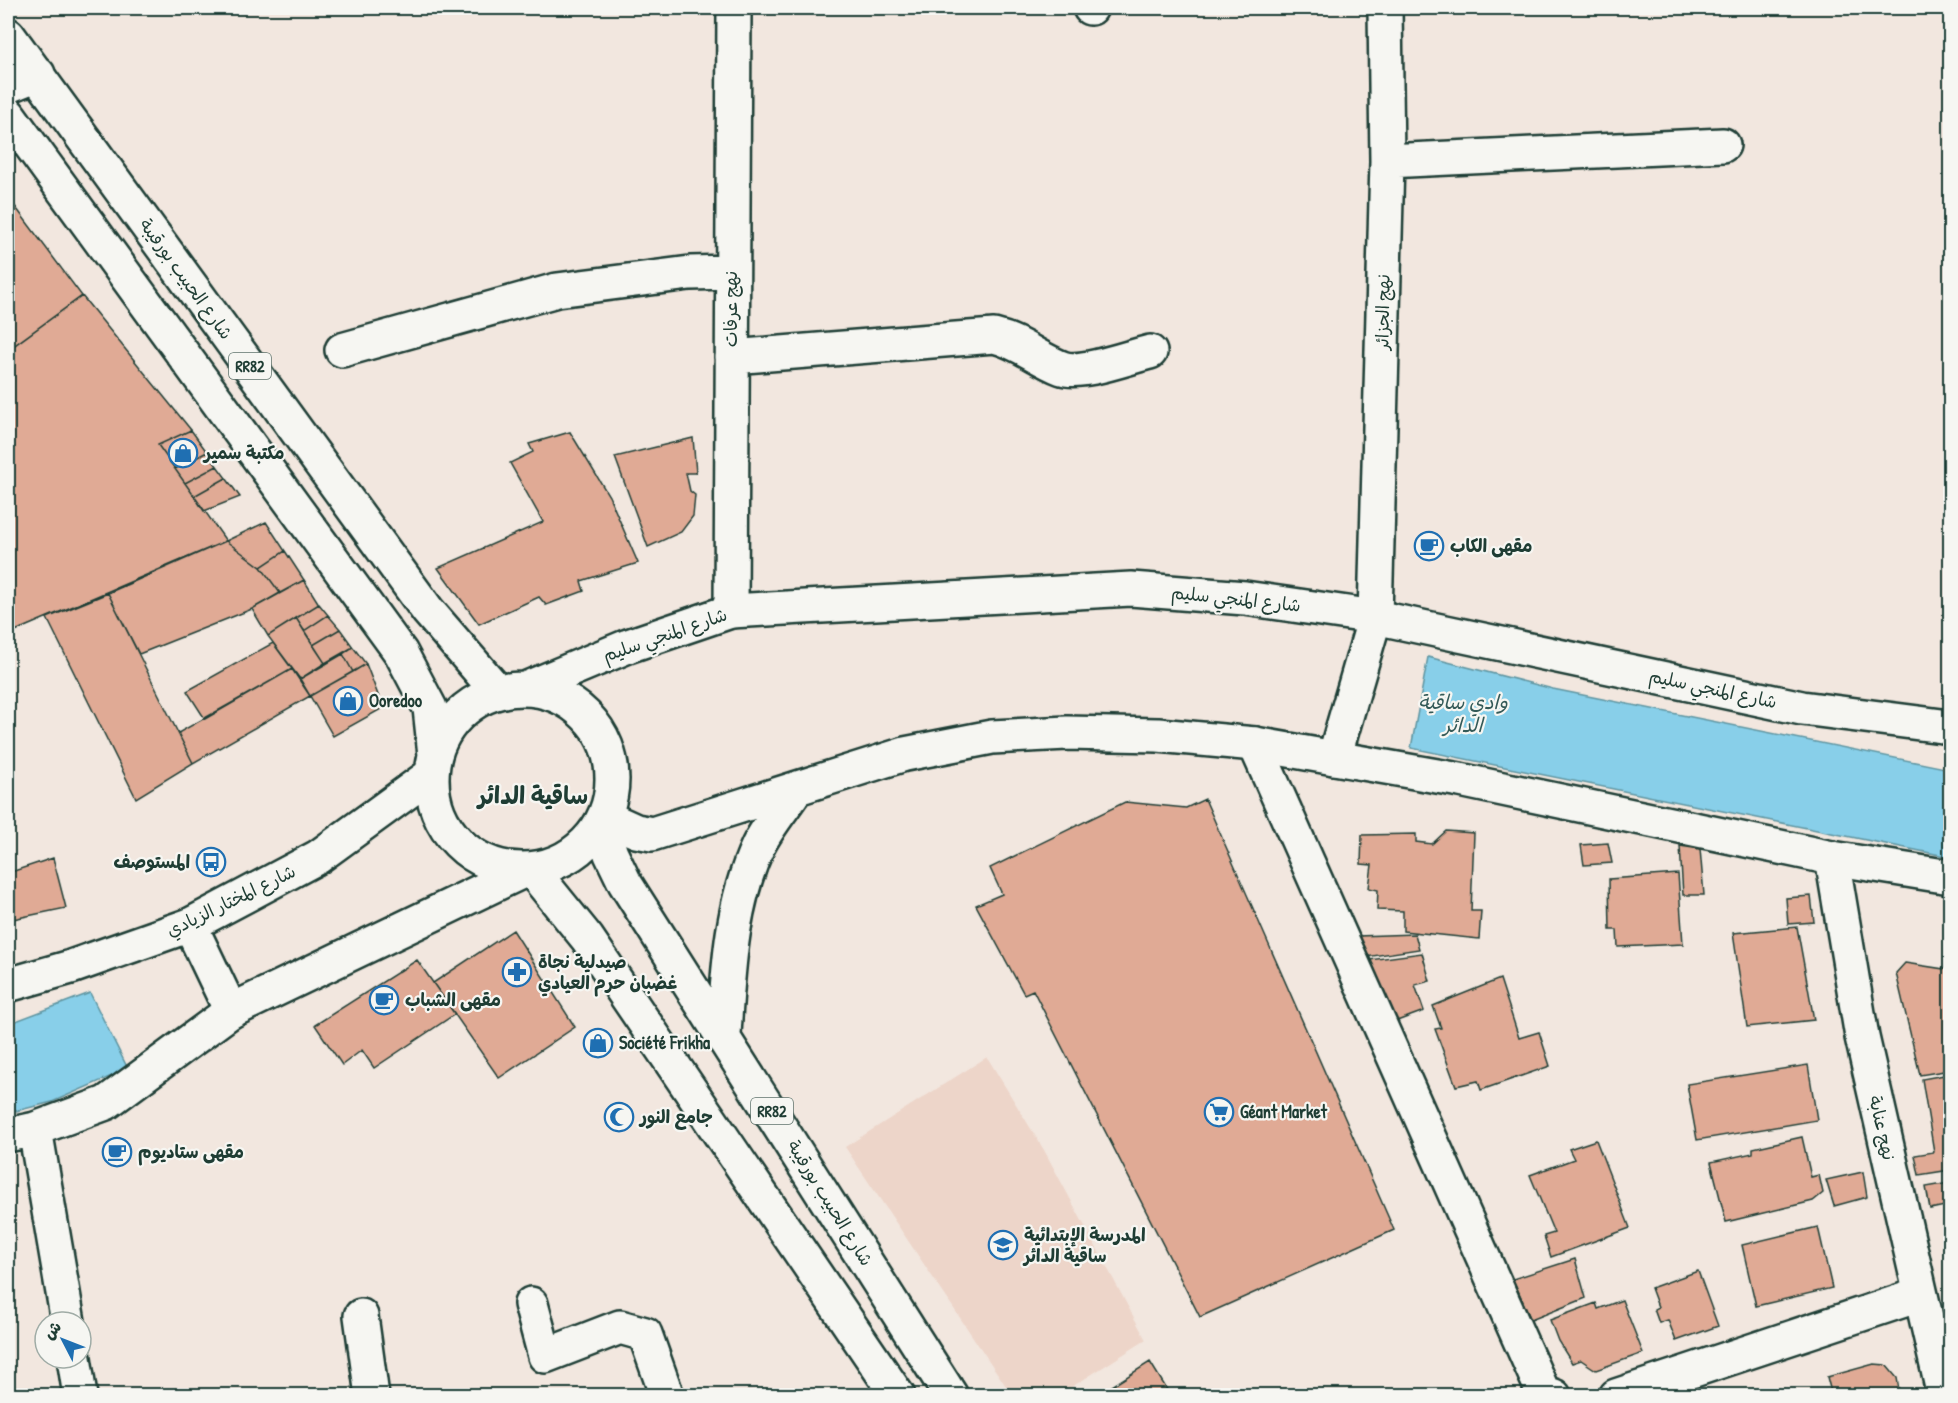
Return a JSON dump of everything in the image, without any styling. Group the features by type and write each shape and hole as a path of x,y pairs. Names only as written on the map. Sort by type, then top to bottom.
{"main road":[{"name":"نهج عرفات","path":"731,611 734,8"},
{"name":"نهج الجزائر","path":"1334,758 1375,617 1387,161 1385,8"},
{"name":"شارع الحبيب بورقيبة","path":"8,35 428,611 511,690"},
{"path":"8,87 38,74"},
{"name":"RR82","path":"8,114 401,653 430,708 434,764 433,795 439,815 450,834 465,850 483,861 504,868 528,869 552,864 572,855 588,841 603,820 611,795 613,773 609,751 599,731 585,714 567,701 547,692 511,690"},
{"path":"1387,161 1723,145"},
{"path":"342,350 557,290 690,273 731,272"},
{"path":"732,357 994,336 1023,346 1065,369 1078,370 1150,352"},
{"name":"شارع المنجي سليم","path":"511,690 628,646 731,611 1131,589 1245,598 1375,617 1802,708 1950,727"},
{"path":"434,764 442,738 465,709 511,690"},
{"path":"603,820 652,834 905,754 992,736 1158,735 1255,744 1460,780 1832,858 1950,877"},
{"path":"1255,744 1543,1392 1554,1395"},
{"name":"شارع المختار الزيادي","path":"8,985 71,967 190,925 318,857 434,764"},
{"path":"724,1034 729,960 745,881 759,845 796,789"},
{"name":"شارع الحبيب بورقيبة","path":"603,820 611,854 625,883 724,1034 951,1395"},
{"name":"نهج عنابة","path":"1832,858 1862,1037 1919,1295 1944,1395"},
{"path":"65,1310 21,1132 106,1103 231,1011 528,869 587,938 898,1395"},
{"path":"190,925 231,1011"},
{"path":"1616,1395 1919,1295"},
{"path":"531,1304 545,1356 620,1327 645,1334 667,1395"},
{"path":"361,1316 372,1395"},
{"path":"76,1370 80,1395"}],"shaded area":[{"name":"المدرسة الإبتدائية ساقية الدائر","path":"987,1057 1044,1150 1146,1340 1059,1395 1012,1395 845,1147"}],"water":[{"name":"وادي ساقية الدائر","path":"1428,657 1553,689 1950,769 1950,857 1411,748"},
{"path":"90,993 128,1069 52,1102 8,1113 8,1024"}],"building":[{"path":"8,197 82,296 8,350"},
{"path":"82,296 191,430 158,445 226,541 8,634 8,350"},
{"path":"191,430 207,452 175,469 158,445"},
{"path":"570,432 609,496 638,563 581,581 584,591 546,605 539,597 479,624 438,568 543,522 510,463 533,452 529,444"},
{"path":"693,438 696,473 686,473 690,491 695,495 693,516 681,532 648,547 615,457"},
{"path":"207,452 217,466 185,483 175,469"},
{"path":"217,466 226,478 194,496 185,483"},
{"path":"226,478 240,497 204,511 194,496"},
{"path":"266,522 285,551 261,567 226,541"},
{"path":"226,541 261,567 280,593 252,609 139,654 108,593"},
{"path":"285,551 304,580 280,593 261,567"},
{"path":"304,580 319,604 268,636 252,609"},
{"path":"108,593 193,763 136,798 47,618"},
{"path":"319,604 328,615 304,631 296,618"},
{"path":"328,615 340,629 313,645 304,631"},
{"path":"296,618 325,663 300,679 268,636"},
{"path":"340,629 353,647 325,663 313,645"},
{"path":"273,643 292,669 205,719 187,691"},
{"path":"353,647 366,664 353,672 343,654"},
{"path":"343,654 353,672 310,696 300,679"},
{"path":"366,664 383,708 333,736 310,696"},
{"path":"292,669 310,696 193,763 178,733"},
{"name":"Géant Market","path":"1205,799 1394,1230 1200,1317 1033,990 1024,994 976,905 1002,894 990,868 1125,802 1186,808"},
{"path":"1446,831 1474,833 1471,911 1481,911 1479,939 1403,931 1403,911 1377,910 1378,890 1369,888 1372,865 1361,864 1362,835 1416,834 1416,842 1432,844"},
{"path":"1608,843 1612,863 1584,865 1581,845"},
{"path":"1680,846 1700,849 1704,895 1683,895"},
{"path":"53,858 66,908 8,920 8,873"},
{"path":"1678,874 1683,944 1618,947 1617,930 1610,930 1609,879"},
{"path":"1811,896 1814,922 1788,924 1786,898"},
{"path":"1797,927 1814,1020 1747,1027 1733,933"},
{"path":"513,930 575,1027 499,1078 433,983"},
{"path":"1415,934 1419,949 1366,957 1358,936"},
{"path":"1422,953 1430,981 1415,985 1424,1011 1397,1021 1369,960"},
{"path":"417,960 455,1014 374,1068 362,1050 342,1065 315,1025"},
{"path":"1905,963 1950,970 1950,1070 1920,1075 1896,973"},
{"path":"1500,979 1519,1038 1539,1032 1550,1066 1481,1090 1478,1081 1456,1086 1435,1029 1441,1028 1433,1006"},
{"path":"1808,1065 1817,1120 1697,1140 1687,1084"},
{"path":"1950,1074 1950,1170 1919,1175 1915,1155 1934,1152 1922,1079"},
{"path":"1802,1137 1811,1177 1819,1175 1823,1193 1813,1201 1726,1222 1711,1162 1753,1153 1753,1148"},
{"path":"1596,1140 1630,1228 1551,1257 1544,1236 1554,1233 1530,1175 1574,1159 1569,1149"},
{"path":"1863,1172 1867,1197 1834,1206 1826,1180"},
{"path":"1950,1183 1950,1205 1930,1209 1926,1187"},
{"path":"1818,1227 1832,1288 1756,1306 1742,1245"},
{"path":"1575,1259 1586,1298 1531,1320 1513,1279"},
{"path":"1698,1271 1718,1326 1676,1341 1668,1320 1659,1323 1654,1309 1658,1307 1651,1288"},
{"path":"1622,1300 1643,1353 1596,1370 1581,1360 1572,1363 1558,1341 1550,1320 1596,1303 1598,1309"},
{"path":"1150,1362 1171,1396 1103,1396 1101,1393"},
{"path":"1874,1364 1886,1365 1897,1378 1900,1396 1832,1396 1827,1377"}],"place":[{"name":"مكتبة سمير","path":"183,453"},
{"name":"مقهى الكاب","path":"1429,546"},
{"name":"Ooredoo","path":"348,701"},
{"name":"المستوصف","path":"211,862"},
{"name":"صيدلية نجاة غضبان حرم العيادي","path":"517,972"},
{"name":"مقهى الشباب","path":"384,1000"},
{"name":"Société Frikha","path":"598,1043"},
{"name":"Géant Market","path":"1219,1112"},
{"name":"جامع النور","path":"619,1117"},
{"name":"مقهى ستاديوم","path":"117,1152"},
{"name":"المدرسة الإبتدائية ساقية الدائر","path":"1003,1245"}],"district":[{"name":"ساقية الدائر","path":"533,796"}]}
